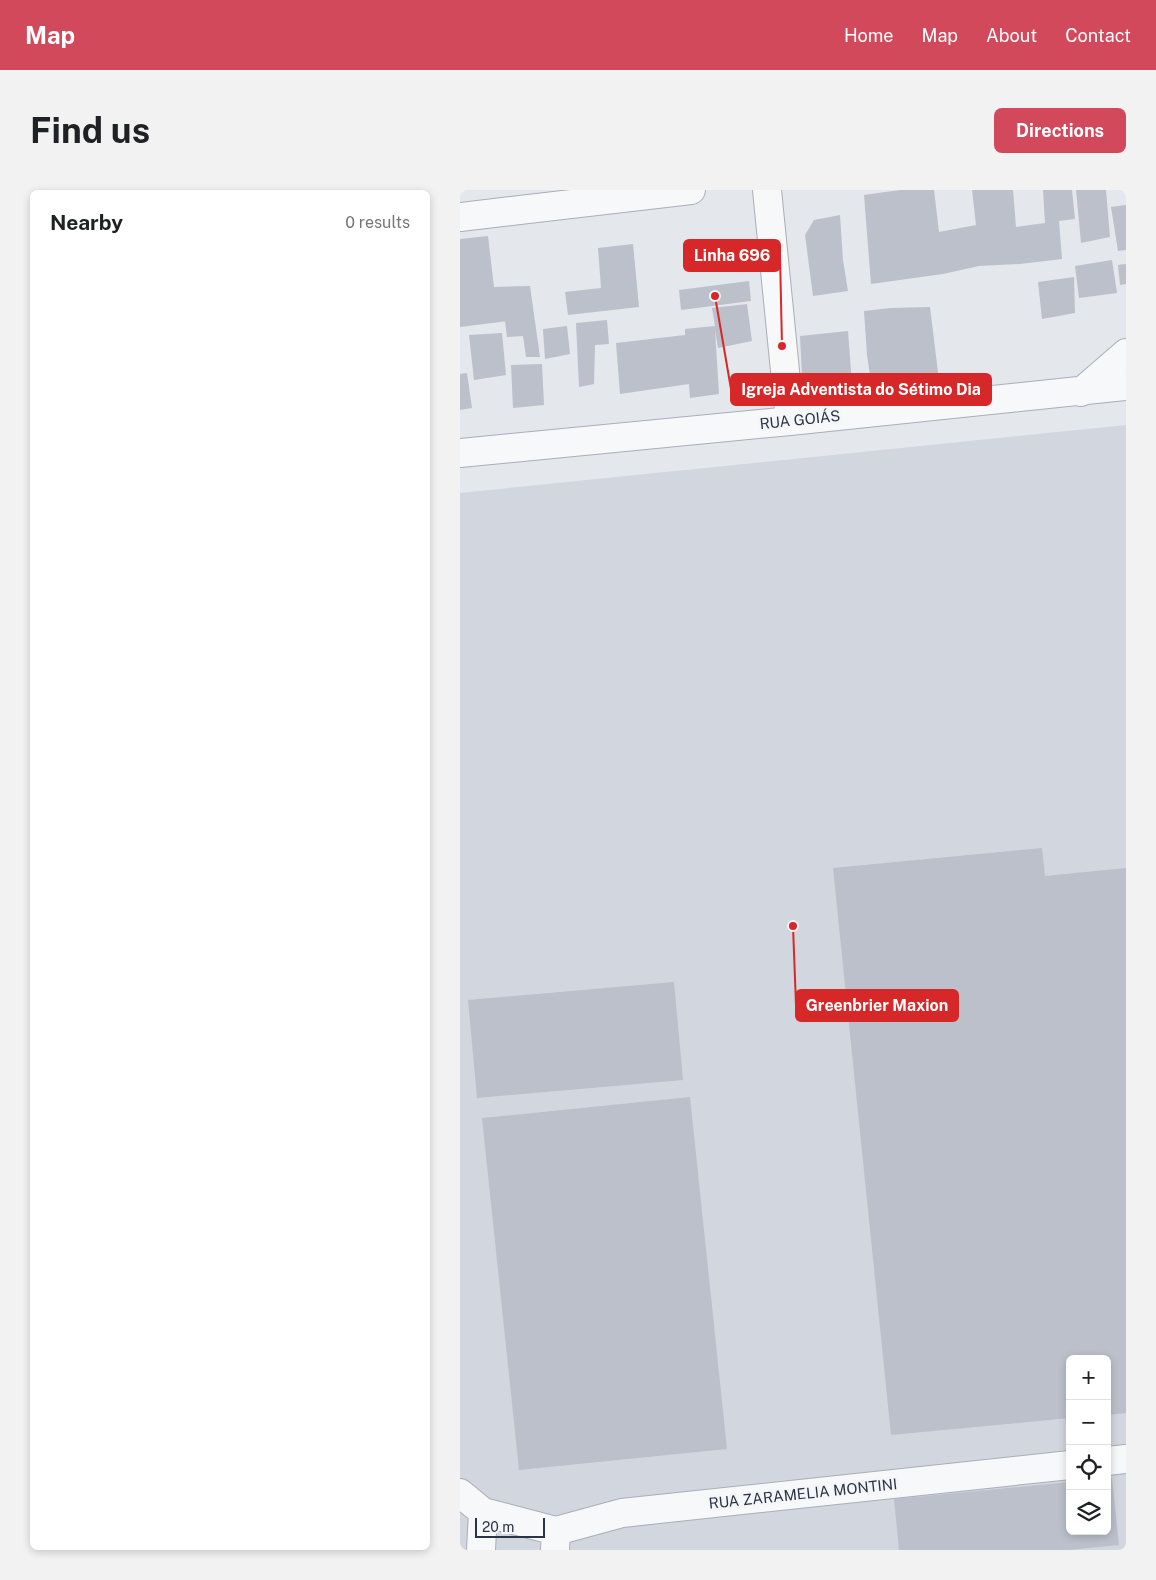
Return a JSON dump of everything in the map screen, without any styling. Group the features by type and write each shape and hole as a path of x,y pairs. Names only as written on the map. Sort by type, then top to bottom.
{"street":[{"path":"460,217 691,190"},
{"path":"767,190 790,421"},
{"path":"1081,392 1126,353"},
{"name":"RUA GOIÁS","path":"460,453 1126,386"},
{"path":"1111,1461 1126,1459"},
{"name":"RUA ZARAMELIA MONTINI","path":"556,1541 622,1513 1066,1465"},
{"path":"460,1494 483,1512 556,1541"},
{"path":"481,1550 483,1512"}],"shaded area":[{"path":"1126,425 1126,1550 460,1550 460,493"}],"building":[{"path":"900,190 934,190 939,232 976,225 972,190 1013,190 1016,227 1045,223 1043,190 1072,190 1075,219 1059,221 1062,259 979,266 943,274 871,284 864,195"},
{"path":"1076,190 1106,190 1110,237 1081,243"},
{"path":"1126,205 1126,250 1118,251 1111,207"},
{"path":"840,215 843,260 848,291 813,296 805,235 814,220"},
{"path":"488,236 494,287 530,286 540,357 526,357 523,336 507,337 505,321 460,327 460,239"},
{"path":"633,244 639,307 568,315 565,292 601,288 598,248"},
{"path":"1112,260 1117,293 1079,298 1075,266"},
{"path":"1126,264 1126,284 1120,285 1118,265"},
{"path":"1074,277 1075,313 1042,319 1038,282"},
{"path":"749,281 751,301 681,310 679,290"},
{"path":"747,304 752,341 718,348 715,330 719,394 690,398 689,384 620,394 616,343 685,335 685,329 715,326 712,308"},
{"path":"930,307 939,380 872,389 867,355 864,311"},
{"path":"607,320 609,344 595,345 594,384 579,387 576,323"},
{"path":"567,326 570,354 545,359 543,329"},
{"path":"848,331 852,384 812,387 802,376 800,336"},
{"path":"502,333 506,375 474,380 469,335"},
{"path":"542,364 544,405 513,408 511,365"},
{"path":"467,373 472,408 460,410 460,374"},
{"path":"1042,848 1045,876 1126,868 1126,1413 1111,1415 1111,1355 1066,1355 1066,1418 891,1435 833,868"},
{"path":"674,982 683,1080 477,1098 468,1000"},
{"path":"690,1097 727,1449 519,1470 482,1118"},
{"path":"1111,1478 1119,1545 1069,1550 899,1550 894,1499 1066,1482 1066,1535 1111,1535"}],"place":[{"name":"Igreja Adventista do Sétimo Dia","path":"715,296"},
{"name":"Linha 696","path":"782,346"},
{"name":"Greenbrier Maxion","path":"793,926"}]}
